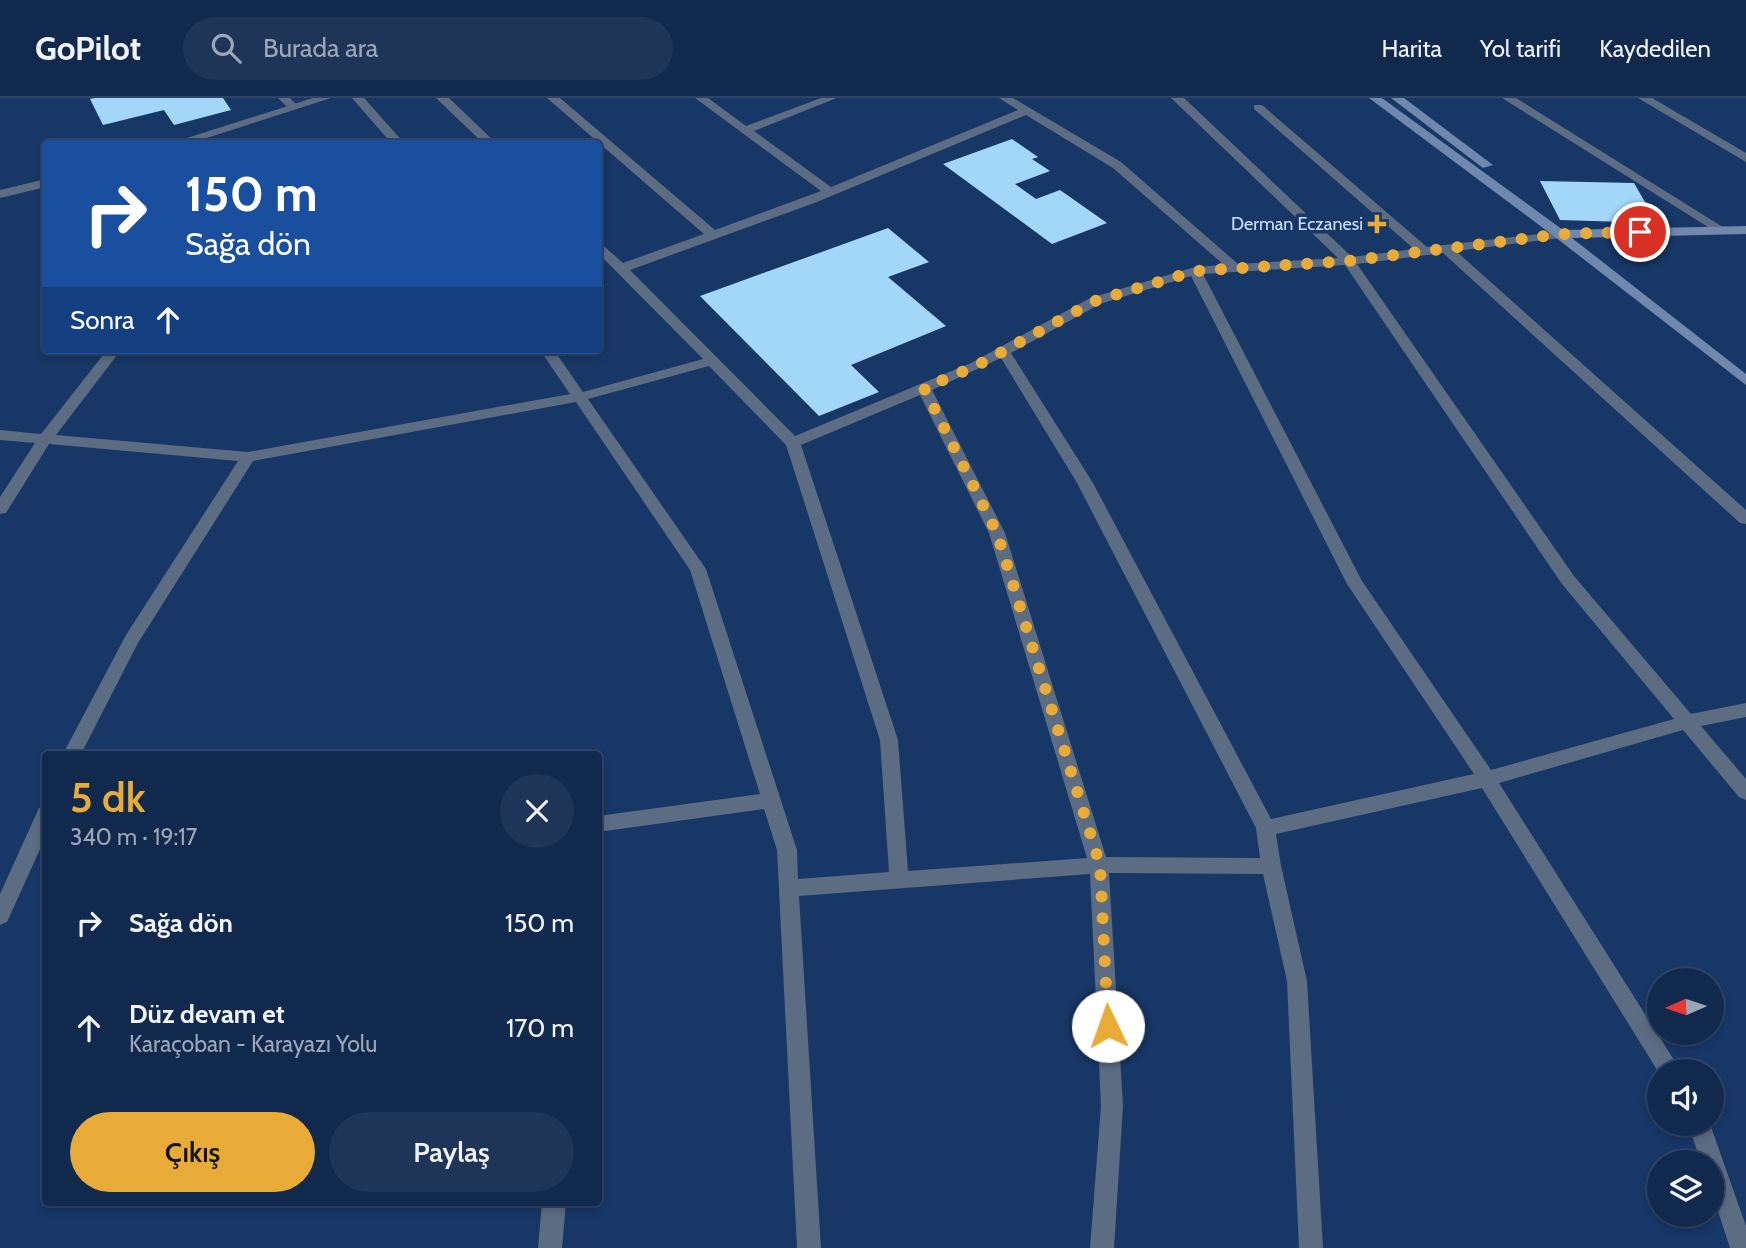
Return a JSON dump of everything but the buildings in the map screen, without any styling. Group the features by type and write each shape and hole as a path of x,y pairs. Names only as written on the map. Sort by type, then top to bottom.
{"main road":[{"path":"1375,98 1560,234 1746,381"},
{"path":"1397,98 1514,186 1560,234 1746,230"}],"street":[{"path":"184,140 288,103 325,98"},
{"path":"358,98 395,140"},
{"path":"442,98 487,140"},
{"path":"553,98 713,235"},
{"path":"701,98 830,192"},
{"path":"745,130 831,98"},
{"path":"1005,98 1117,165 1236,269"},
{"path":"1177,98 1349,261 1568,580 1746,792"},
{"path":"1508,98 1720,229"},
{"path":"1644,98 1746,158"},
{"path":"1258,107 1425,252"},
{"path":"623,268 830,192 1026,111"},
{"path":"0,194 42,184"},
{"path":"793,443 924,388 1003,351 1095,301 1195,271 1349,261 1560,234"},
{"path":"602,249 793,443 889,740 899,878"},
{"path":"1447,250 1746,519"},
{"path":"1195,271 1355,584 1487,779 1662,1059"},
{"path":"1003,351 1086,483 1266,828 1271,866 1297,981 1311,1248"},
{"path":"0,509 45,439 111,354"},
{"path":"550,354 698,569 787,850 809,1248"},
{"path":"0,435 248,457 580,397 713,361"},
{"path":"924,388 997,533 1100,865 1112,1106 1102,1248"},
{"path":"73,751 87,720 169,577 248,457"},
{"path":"1266,828 1487,779 1687,722 1746,710"},
{"path":"602,823 771,800"},
{"path":"0,916 42,823"},
{"path":"789,888 1100,865 1271,866"},
{"path":"1703,1136 1742,1248"},
{"path":"550,1248 554,1206"}],"place":[{"name":"Derman Eczanesi","path":"1377,224"}],"route":[{"path":"1108,1026 1100,865 997,533 924,388 976,366 1095,301 1195,271 1349,261 1560,234 1640,232"}]}
